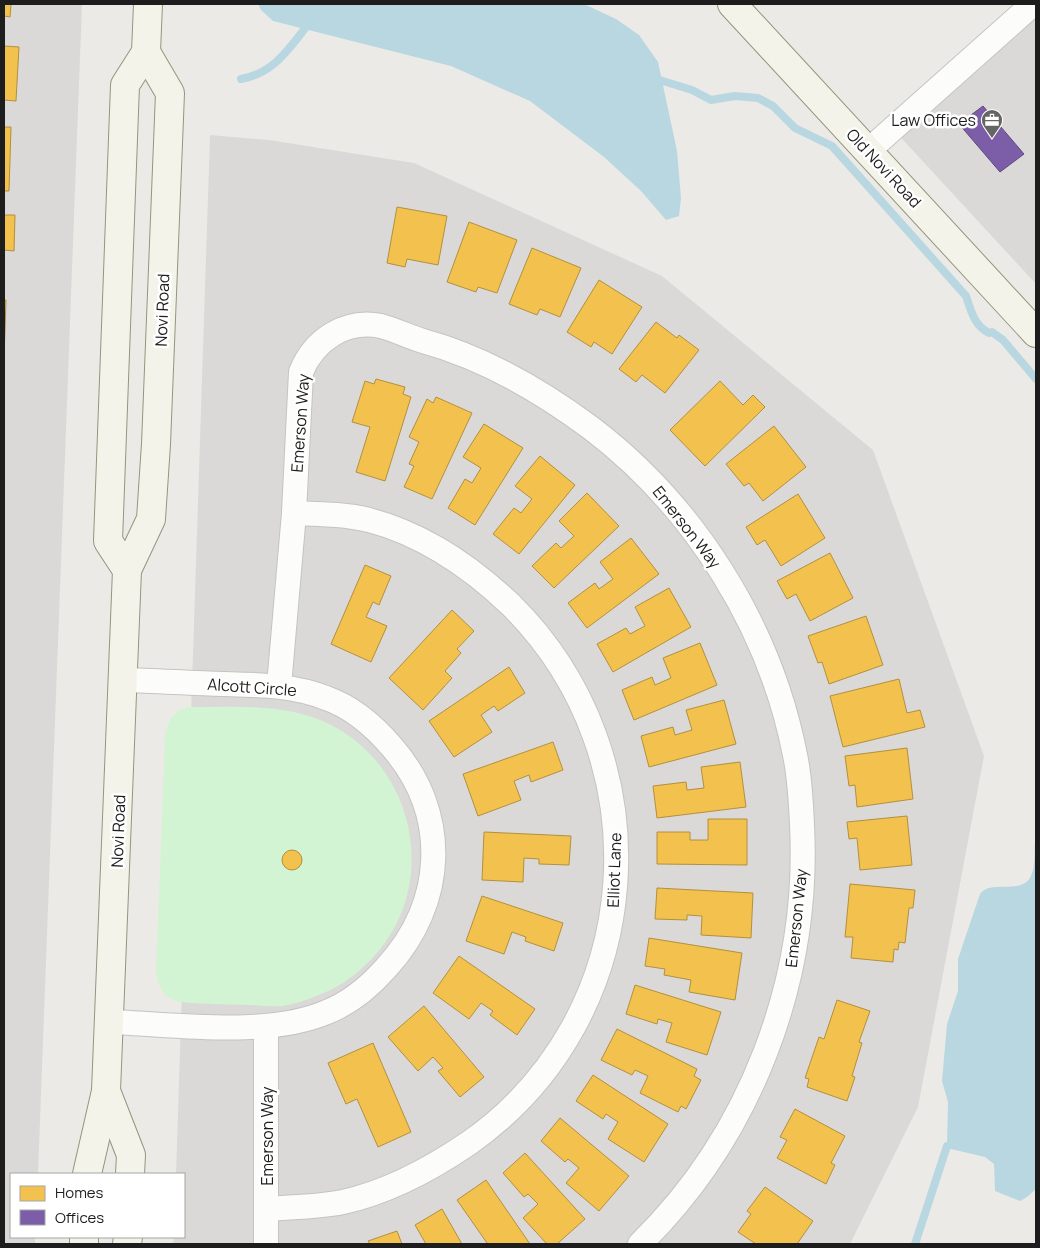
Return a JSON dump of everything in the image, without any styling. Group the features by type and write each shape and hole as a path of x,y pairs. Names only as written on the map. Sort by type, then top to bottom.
{"main road":[{"path":"127,570 108,541 125,85 146,52 148,4"},
{"name":"Old Novi Road","path":"732,4 1036,332"},
{"name":"Novi Road","path":"87,1173 106,1091 127,570 151,519 157,434 170,93 146,52"},
{"name":"Novi Road","path":"106,1091 130,1155 130,1173"}],"street":[{"path":"868,150 1033,4"},
{"name":"Emerson Way","path":"279,686 294,513 301,372 306,360 321,341 342,329 369,324 461,351 543,393 609,442 664,494 690,526 724,575 751,625 771,668 796,757 803,850 797,940 788,984 772,1035 752,1083 729,1129 691,1186 640,1244"},
{"name":"Elliot Lane","path":"267,1209 341,1202 378,1191 413,1176 453,1154 510,1111 542,1074 578,1019 595,980 607,942 617,878 616,825 604,763 592,726 575,690 536,632 494,588 466,567 419,539 391,527 343,515 294,513"},
{"name":"Alcott Circle","path":"109,1022 266,1028 326,1013 360,993 378,977 409,940 422,915 430,889 433,859 432,830 427,805 416,780 384,738 367,722 342,705 306,691 279,686 124,680"},
{"name":"Emerson Way","path":"266,1028 266,1244"}],"shaded area":[{"path":"4,4 82,4 38,1173 10,1173 10,1238 35,1238 35,1244 4,1244"},
{"path":"1036,4 1036,284 893,129"},
{"path":"210,135 269,140 414,163 662,276 873,450 984,756 918,1107 850,1244 173,1244 174,1238 185,1238 185,1173 176,1173"}],"green space":[{"path":"189,707 265,708 309,716 343,732 371,756 392,785 406,817 411,852 409,888 397,922 376,954 344,982 320,995 288,1005 278,1006 205,1004 179,1002 170,998 160,988 156,973 165,738 169,722 175,714"}],"water":[{"path":"258,4 584,4 616,19 639,35 658,62 677,151 681,198 679,216 666,220 641,191 604,157 530,101 451,66 273,21 261,10"},
{"path":"1036,834 1036,1189 1020,1201 995,1191 994,1164 985,1157 951,1149 947,1146 948,1102 942,1081 947,1024 958,991 958,959 980,894 991,888 1019,886 1030,878 1034,862"}],"building: Homes":[{"path":"4,4 11,4 10,17 4,16"},
{"path":"4,46 19,47 16,101 4,100"},
{"path":"4,127 11,127 9,191 4,191"},
{"path":"397,207 447,216 438,265 407,259 405,267 387,263"},
{"path":"4,215 15,215 14,251 4,250"},
{"path":"469,222 517,240 497,293 478,287 476,292 447,282"},
{"path":"532,248 581,268 560,317 540,309 537,315 509,304"},
{"path":"599,280 642,307 612,354 594,342 591,347 567,332"},
{"path":"4,300 6,300 4,360"},
{"path":"656,322 677,338 679,335 699,350 665,393 642,375 636,382 619,369"},
{"path":"376,379 405,387 403,394 411,397 385,481 356,472 370,427 352,422 365,381 374,384"},
{"path":"720,381 743,405 753,395 765,407 705,466 670,430"},
{"path":"436,397 472,413 432,499 404,487 414,466 409,464 419,442 409,437 427,399 433,403"},
{"path":"484,424 523,448 475,525 448,508 465,479 472,483 481,468 463,457"},
{"path":"774,426 806,467 763,501 749,483 744,486 726,464"},
{"path":"540,456 575,485 519,554 493,534 514,508 521,513 532,499 515,486"},
{"path":"587,493 619,526 554,588 532,566 556,543 561,548 574,536 559,521"},
{"path":"798,494 825,538 781,566 765,540 757,545 746,527"},
{"path":"631,538 659,574 587,628 568,603 595,583 599,589 613,579 600,562"},
{"path":"830,553 853,598 810,621 796,594 787,599 777,581"},
{"path":"365,565 391,576 379,605 373,602 366,617 387,626 371,662 331,644"},
{"path":"669,588 691,627 613,672 597,644 626,628 630,634 645,626 635,607"},
{"path":"452,610 474,631 457,649 461,653 445,671 452,678 423,710 389,678"},
{"path":"866,616 883,665 829,684 822,662 818,663 808,636"},
{"path":"700,643 717,685 634,720 622,690 652,677 655,685 671,678 663,658"},
{"path":"509,667 525,693 498,711 494,706 481,715 492,732 454,757 429,721"},
{"path":"899,679 907,713 920,710 925,727 843,747 830,696"},
{"path":"724,700 736,744 649,767 641,736 673,727 675,735 692,730 686,710"},
{"path":"553,742 563,770 531,782 529,775 514,781 521,800 478,816 463,774"},
{"path":"907,748 913,799 857,807 855,785 849,786 845,756"},
{"path":"740,762 746,807 657,818 653,786 686,782 687,790 704,788 701,767"},
{"path":"907,816 912,865 860,870 857,838 849,839 847,822"},
{"path":"708,819 747,819 747,865 657,864 657,832 690,832 690,840 708,840"},
{"path":"484,832 571,836 569,865 539,864 539,859 524,858 523,882 482,880"},
{"path":"292,850 299,853 302,860 299,867 292,870 285,867 282,860 285,853"},
{"path":"850,884 915,890 913,908 909,908 905,943 899,942 898,950 894,949 893,962 851,958 853,937 845,937"},
{"path":"657,888 753,893 751,938 701,935 702,916 687,915 687,920 655,919"},
{"path":"482,896 563,923 554,951 525,941 526,937 512,932 504,954 466,941"},
{"path":"649,938 742,953 735,1000 689,992 691,980 664,975 665,969 645,966"},
{"path":"459,956 535,1009 517,1035 490,1015 493,1011 481,1003 469,1019 433,993"},
{"path":"635,985 721,1012 707,1055 666,1042 672,1023 658,1019 657,1024 626,1014"},
{"path":"837,1000 870,1011 859,1042 862,1043 852,1076 855,1077 847,1101 807,1087 809,1079 805,1078 819,1037 824,1039"},
{"path":"424,1006 484,1077 460,1097 438,1071 443,1068 433,1057 418,1071 388,1037"},
{"path":"617,1029 697,1069 694,1076 701,1080 686,1109 681,1106 678,1112 640,1093 648,1076 635,1070 632,1075 601,1060"},
{"path":"373,1043 411,1132 378,1147 357,1099 346,1104 328,1063"},
{"path":"593,1075 668,1124 644,1162 608,1139 618,1122 606,1114 603,1119 576,1101"},
{"path":"795,1109 845,1136 831,1163 835,1165 826,1184 777,1158 787,1140 780,1137"},
{"path":"560,1118 629,1176 599,1211 566,1183 579,1168 568,1159 565,1162 541,1141"},
{"path":"525,1153 585,1219 557,1244 547,1244 523,1218 538,1204 528,1194 524,1197 503,1173"},
{"path":"486,1180 530,1244 485,1244 487,1243 457,1200"},
{"path":"765,1187 813,1221 797,1244 756,1244 738,1232 751,1214 747,1211"},
{"path":"442,1209 462,1244 426,1244 415,1225"},
{"path":"397,1231 402,1244 370,1244 368,1241"}],"building: Offices":[{"name":"Law Offices","path":"983,106 1024,154 1000,172 959,124"}],"waterway":[{"path":"241,79 263,71 281,58 310,22"},
{"path":"653,78 692,90 711,100 735,96 758,98 773,106 795,128 832,146 966,296 974,317 980,326 1003,340 1036,379"},
{"path":"915,1244 947,1146"}],"place":[{"name":"Law Offices","path":"992,139"}]}
